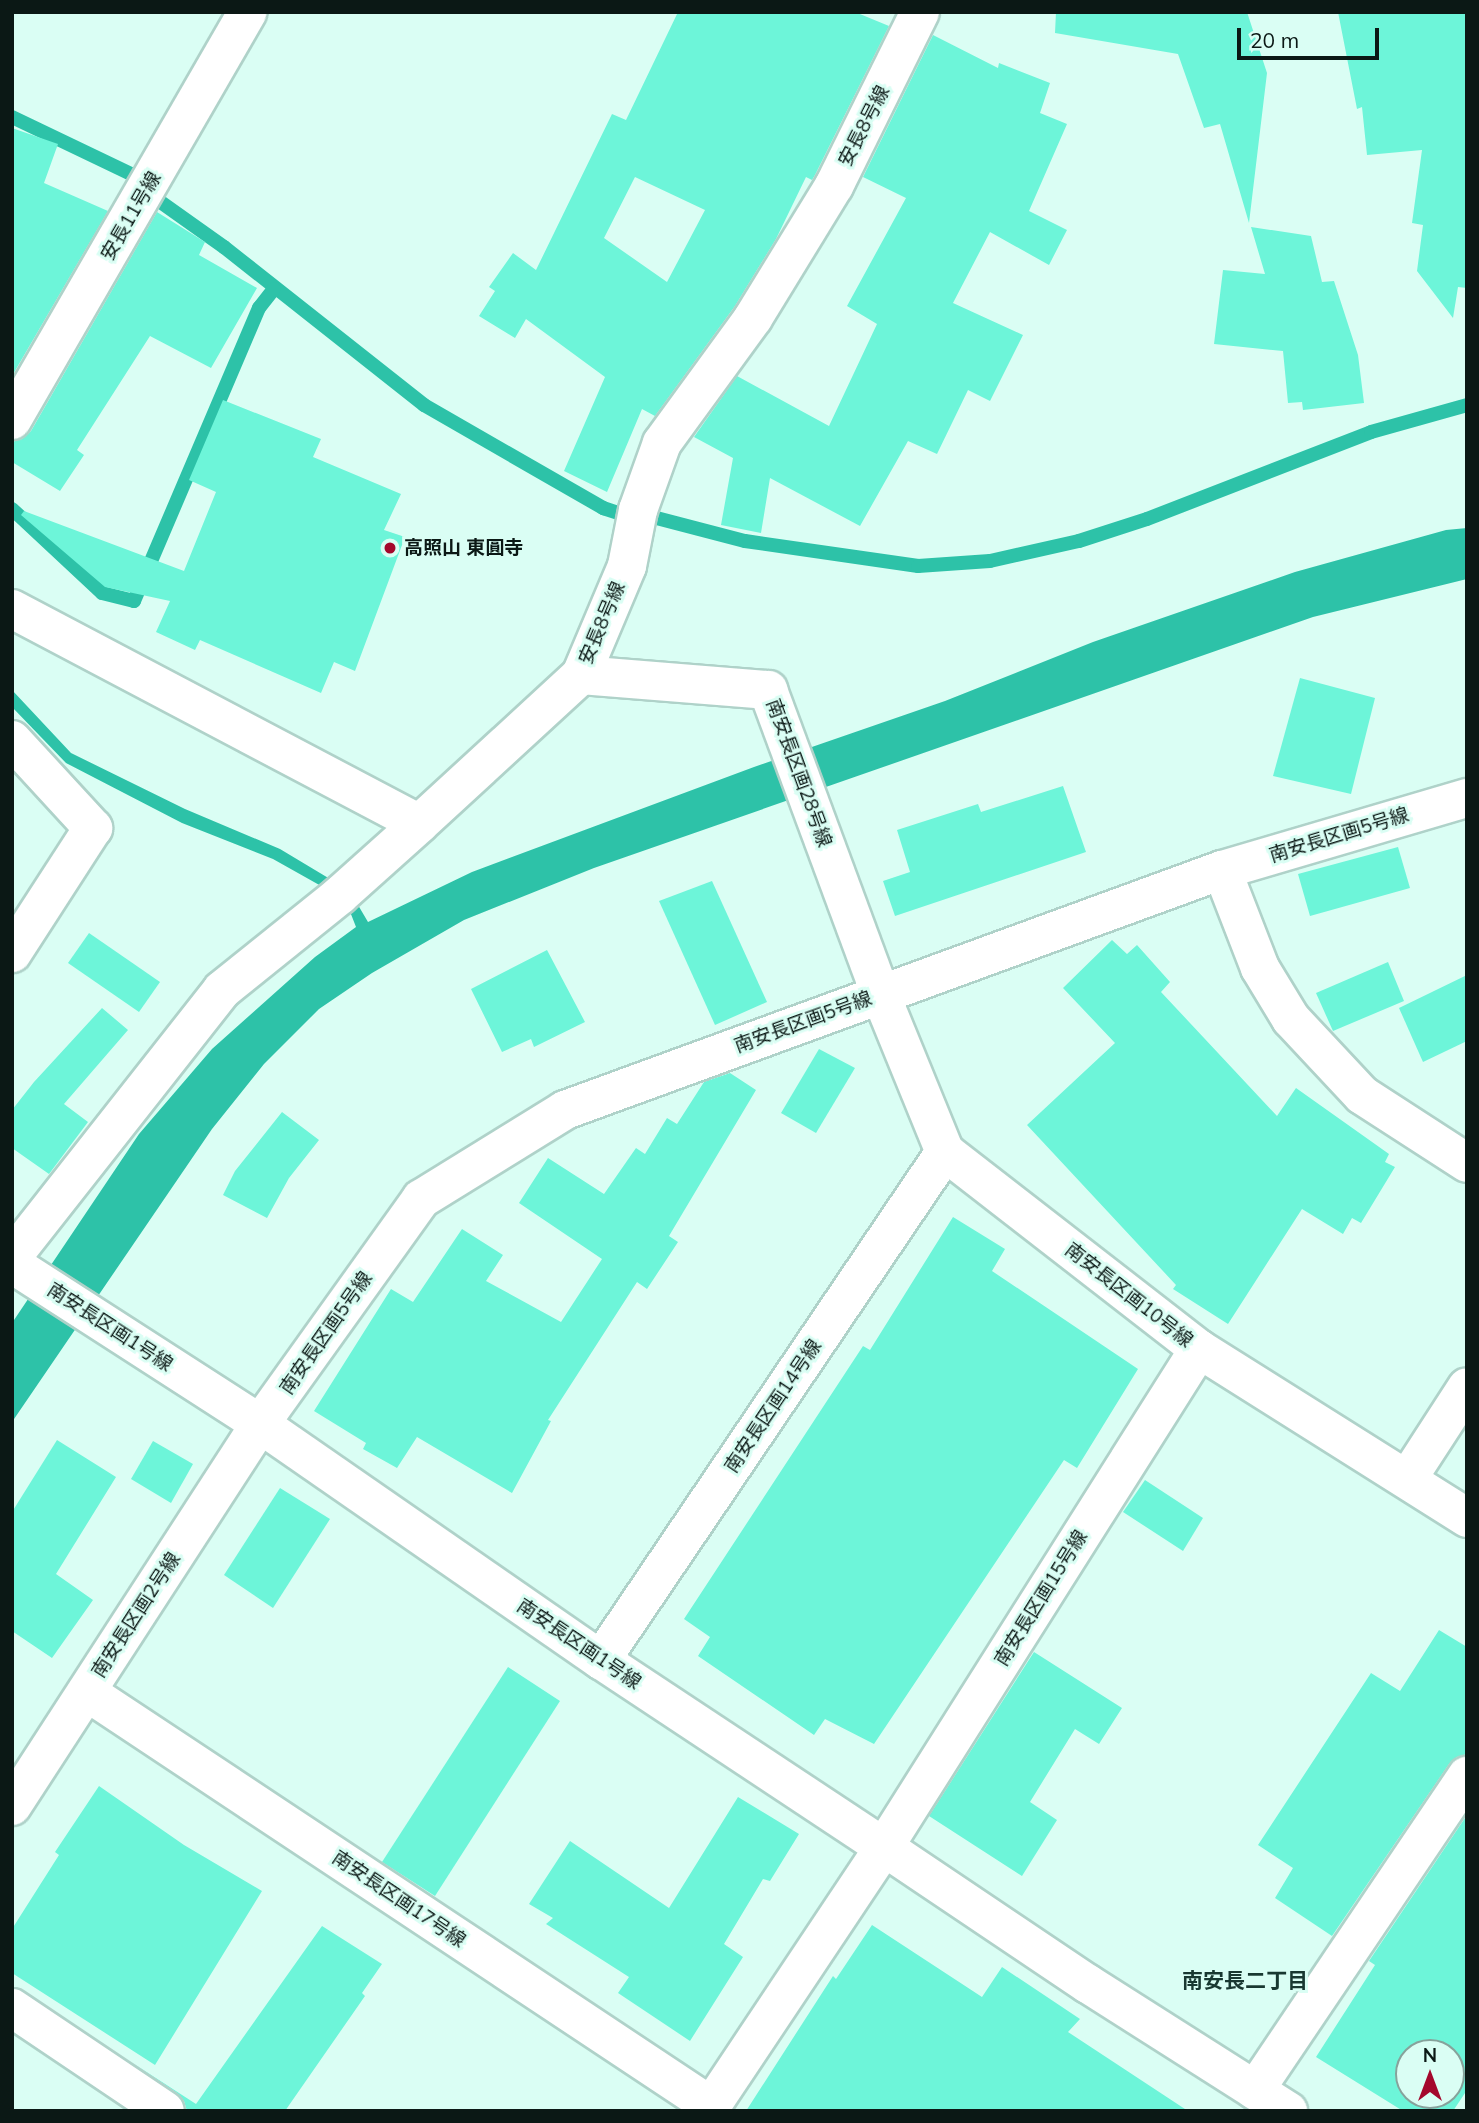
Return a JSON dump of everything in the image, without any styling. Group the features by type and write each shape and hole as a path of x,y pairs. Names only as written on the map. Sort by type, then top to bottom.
{"street":[{"name":"安長11号線","path":"12,420 248,12"},
{"name":"安長8号線","path":"12,1256 222,989 340,895 581,675 627,566 638,510 662,443 753,318 834,186 920,12"},
{"path":"12,609 419,824"},
{"name":"南安長区画28号線","path":"581,675 768,690 880,993"},
{"path":"12,740 93,828 12,953"},
{"name":"南安長区画5号線","path":"260,1424 421,1199 565,1110 1222,870 1467,798"},
{"path":"1222,870 1260,968 1291,1018 1362,1094 1467,1163"},
{"name":"南安長区画10号線","path":"880,993 945,1152 1199,1349 1408,1478 1467,1518"},
{"name":"南安長区画14号線","path":"601,1660 945,1152"},
{"name":"南安長区画1号線","path":"12,1264 260,1424 601,1660 1288,2111"},
{"name":"南安長区画15号線","path":"884,1847 1199,1349"},
{"path":"1408,1478 1467,1387"},
{"name":"南安長区画2号線","path":"12,1805 260,1424"},
{"name":"南安長区画17号線","path":"87,1692 709,2108"},
{"path":"1255,2090 1467,1776"},
{"path":"709,2108 884,1847"},
{"path":"12,2008 165,2111"}],"shaded area":[{"path":"1467,528 1467,579 1313,617 594,868 464,920 372,973 319,1009 264,1064 212,1129 12,1422 12,1323 139,1134 212,1049 315,957 356,927 349,909 358,905 368,922 472,872 754,767 945,701 1093,642 1295,572 1446,530"},
{"path":"12,690 71,753 185,809 280,849 340,885 330,891 273,859 182,823 66,763 12,707"}],"building":[{"path":"678,12 855,12 889,26 812,180 806,177 776,239 735,306 655,416 642,409 607,492 564,471 605,377 526,319 515,338 479,316 495,291 489,287 513,253 536,270 612,114 626,120","holes":["635,177 705,210 667,282 604,238"]},
{"path":"1056,12 1247,12 1267,73 1249,223 1220,124 1204,128 1178,54 1055,33"},
{"path":"1338,12 1467,12 1467,288 1458,287 1453,318 1417,271 1423,225 1412,223 1422,150 1367,155 1362,107 1357,109"},
{"path":"933,35 998,68 999,63 1050,83 1040,113 1067,124 1029,211 1067,230 1049,265 990,232 953,303 1023,335 990,401 968,390 937,454 908,441 860,526 770,478 761,533 721,525 733,458 694,437 737,376 829,426 877,324 847,306 906,198 863,177"},
{"path":"12,128 58,144 44,183 108,211 12,376"},
{"path":"157,212 205,242 199,255 257,288 211,368 150,336 77,450 84,455 60,491 12,462 12,442 22,439 31,431"},
{"path":"1251,227 1311,236 1322,282 1334,281 1358,355 1364,403 1303,410 1302,402 1288,403 1283,351 1214,344 1223,270 1265,274"},
{"path":"223,400 321,439 313,457 401,494 384,530 405,537 355,671 334,662 321,693 200,640 195,650 156,632 170,601 105,587 21,515 24,511 184,571 216,492 189,480"},
{"path":"1300,678 1375,698 1351,794 1273,776"},
{"path":"1063,786 1086,852 895,916 883,881 910,872 897,830 978,804 981,812"},
{"path":"1398,847 1410,888 1310,916 1298,874"},
{"path":"712,881 767,1002 715,1025 659,901"},
{"path":"89,933 160,982 139,1012 68,963"},
{"path":"1112,940 1127,954 1137,945 1170,982 1161,992 1277,1116 1296,1088 1389,1154 1385,1162 1395,1167 1361,1223 1352,1218 1343,1234 1302,1209 1228,1324 1173,1289 1176,1285 1027,1125 1115,1043 1063,988"},
{"path":"547,950 585,1022 534,1047 531,1039 502,1052 471,989"},
{"path":"1388,962 1404,1001 1333,1031 1316,993"},
{"path":"1467,975 1467,1041 1423,1062 1399,1008"},
{"path":"102,1008 128,1030 64,1104 88,1122 49,1174 12,1148 12,1110"},
{"path":"819,1049 855,1068 816,1133 781,1113"},
{"path":"730,1073 756,1090 669,1236 678,1242 647,1289 637,1282 548,1420 551,1421 512,1493 417,1437 397,1468 363,1449 366,1443 314,1411 391,1289 413,1302 462,1229 503,1255 486,1281 561,1322 602,1259 519,1203 548,1158 604,1194 636,1148 645,1154 667,1118 677,1124 704,1082"},
{"path":"282,1112 319,1140 289,1178 267,1218 223,1195 235,1171"},
{"path":"953,1217 1005,1249 992,1271 1138,1369 1077,1468 1064,1460 874,1744 825,1719 814,1735 698,1656 710,1637 684,1619 863,1346 870,1350"},
{"path":"57,1440 116,1477 56,1574 93,1600 52,1658 12,1631 12,1512"},
{"path":"153,1441 193,1464 171,1503 131,1479"},
{"path":"1145,1480 1203,1518 1183,1551 1123,1512"},
{"path":"280,1488 330,1519 273,1608 224,1575"},
{"path":"1439,1630 1467,1647 1467,1754 1457,1757 1449,1764 1332,1936 1275,1898 1293,1868 1258,1845 1371,1673 1400,1691"},
{"path":"1034,1652 1122,1708 1099,1744 1075,1729 1030,1802 1057,1820 1022,1876 929,1816"},
{"path":"508,1667 560,1701 435,1896 382,1862"},
{"path":"99,1786 184,1845 262,1891 155,2065 12,1973 12,1929 59,1855 55,1852"},
{"path":"738,1797 799,1834 770,1881 763,1879 724,1944 743,1957 690,2041 618,1993 629,1977 546,1924 553,1918 529,1904 570,1841 669,1908"},
{"path":"1467,1815 1465,2093 1465,2039 1395,2039 1395,2106 1316,2057 1375,1965 1369,1961"},
{"path":"872,1925 982,1997 1002,1967 1080,2019 1068,2032 1188,2111 746,2111 833,1976 836,1979"},
{"path":"322,1926 382,1964 362,1993 365,1996 285,2111 187,2111 184,2101 177,2093 128,2060 196,2104"},
{"path":"1400,2109 1454,2109 1453,2111"}],"waterway":[{"path":"12,117 135,176"},
{"path":"155,198 224,247 424,405 603,508 624,515"},
{"path":"12,509 102,593 134,601 259,308 274,289"},
{"path":"645,515 745,541 918,566 990,561 1079,541 1147,519 1371,432 1467,405"}],"place":[{"name":"高照山 東圓寺","path":"390,548"}],"district":[{"name":"南安長二丁目","path":"1245,1980"}]}
